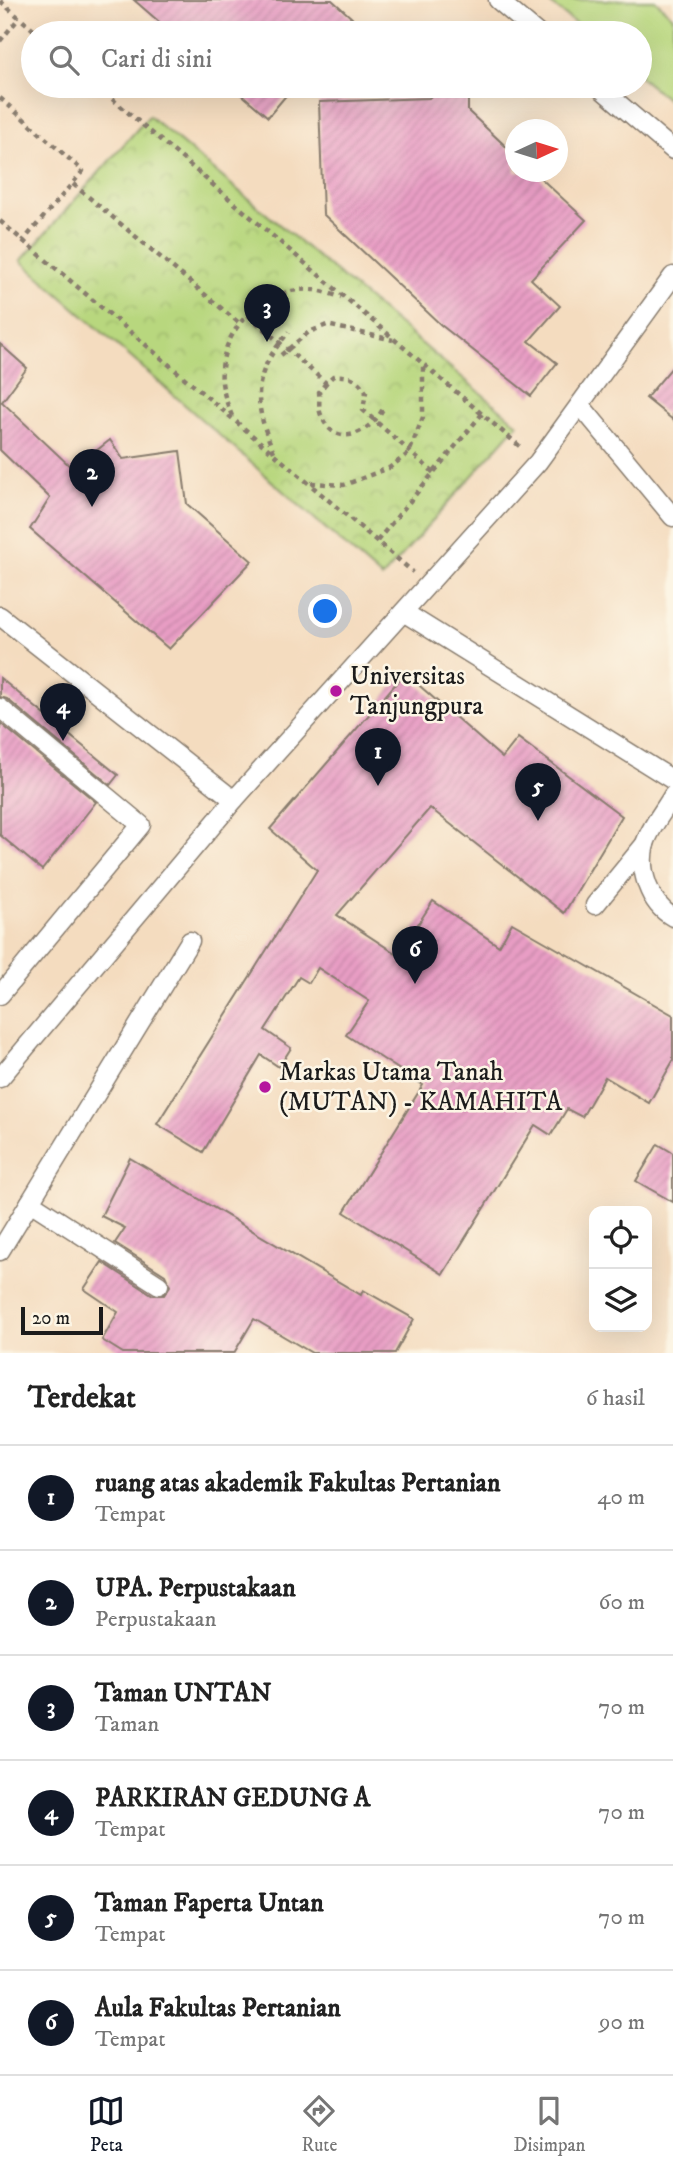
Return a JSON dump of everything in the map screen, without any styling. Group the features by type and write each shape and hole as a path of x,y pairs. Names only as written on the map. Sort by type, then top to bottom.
{"lane":[{"path":"498,0 523,21"},
{"path":"612,98 673,150"},
{"path":"0,1078 234,800 538,462 673,276"},
{"path":"581,406 673,517"},
{"path":"405,613 673,780"},
{"path":"0,616 234,800"},
{"path":"0,708 141,825 0,995"},
{"path":"595,905 645,844 673,795"},
{"path":"645,844 644,873 652,896 673,917"},
{"path":"0,1251 190,940"},
{"path":"30,1202 159,1285"}],"path":[{"path":"0,1 23,21"},
{"path":"0,41 19,18"},
{"path":"0,98 83,171 23,241"},
{"path":"111,98 538,462"},
{"path":"73,184 240,323"},
{"path":"0,221 429,586"},
{"path":"232,418 223,394 222,369 227,345 240,323 260,303 286,292 315,290 342,297"},
{"path":"248,315 327,383"},
{"path":"281,355 309,332 327,325 394,340"},
{"path":"274,453 260,421 259,378 289,332"},
{"path":"310,483 344,485 389,468 409,453 423,417 423,364"},
{"path":"384,407 375,424 361,434 341,436 330,430 319,407 319,393 333,376 345,375 358,380 366,392 363,410 375,424 434,473"},
{"path":"377,541 482,414"}],"green space":[{"path":"546,0 655,0 673,17 673,104 652,87 652,21 572,21"},
{"path":"149,116 518,424 382,578 21,261"}],"building":[{"path":"134,0 332,0 352,18 350,21 158,21"},
{"path":"246,98 284,98 268,117"},
{"path":"468,98 468,111 505,146 505,182 545,182 586,220 531,279 560,306 529,341 557,363 531,396 441,325 323,214 319,102"},
{"path":"0,344 27,368 2,402 73,469 110,440 123,459 180,451 187,504 252,561 169,649 30,529 50,498 0,450"},
{"path":"673,366 673,420 646,398"},
{"path":"405,673 502,758 518,738 622,816 564,913 430,808 337,915 398,955 433,901 499,946 512,923 673,1015 673,1061 649,1103 605,1077 582,1117 567,1109 551,1135 535,1125 443,1274 344,1212 423,1085 346,1035 369,1001 318,968 309,983 299,977 265,1030 291,1048 279,1067 261,1055 203,1152 157,1124 317,870 270,829"},
{"path":"0,678 118,775 110,785 7,699 0,697"},
{"path":"0,723 96,802 42,870 0,835"},
{"path":"658,1144 673,1153 673,1202 636,1181"},
{"path":"130,1158 361,1295 363,1290 414,1319 395,1353 312,1353 254,1319 234,1353 123,1353 102,1340 118,1312 84,1289 102,1262 153,1295 164,1295 170,1286 165,1275 115,1243 125,1228 101,1216"}],"place":[{"name":"Taman UNTAN","path":"267,342"},
{"name":"UPA. Perpustakaan","path":"92,507"},
{"name":"Universitas Tanjungpura","path":"336,691"},
{"name":"PARKIRAN GEDUNG A","path":"63,741"},
{"name":"ruang atas akademik Fakultas Pertanian","path":"378,786"},
{"name":"Taman Faperta Untan","path":"538,821"},
{"name":"Aula Fakultas Pertanian","path":"415,984"},
{"name":"Markas Utama Tanah (MUTAN) - KAMAHITA","path":"265,1087"}]}
